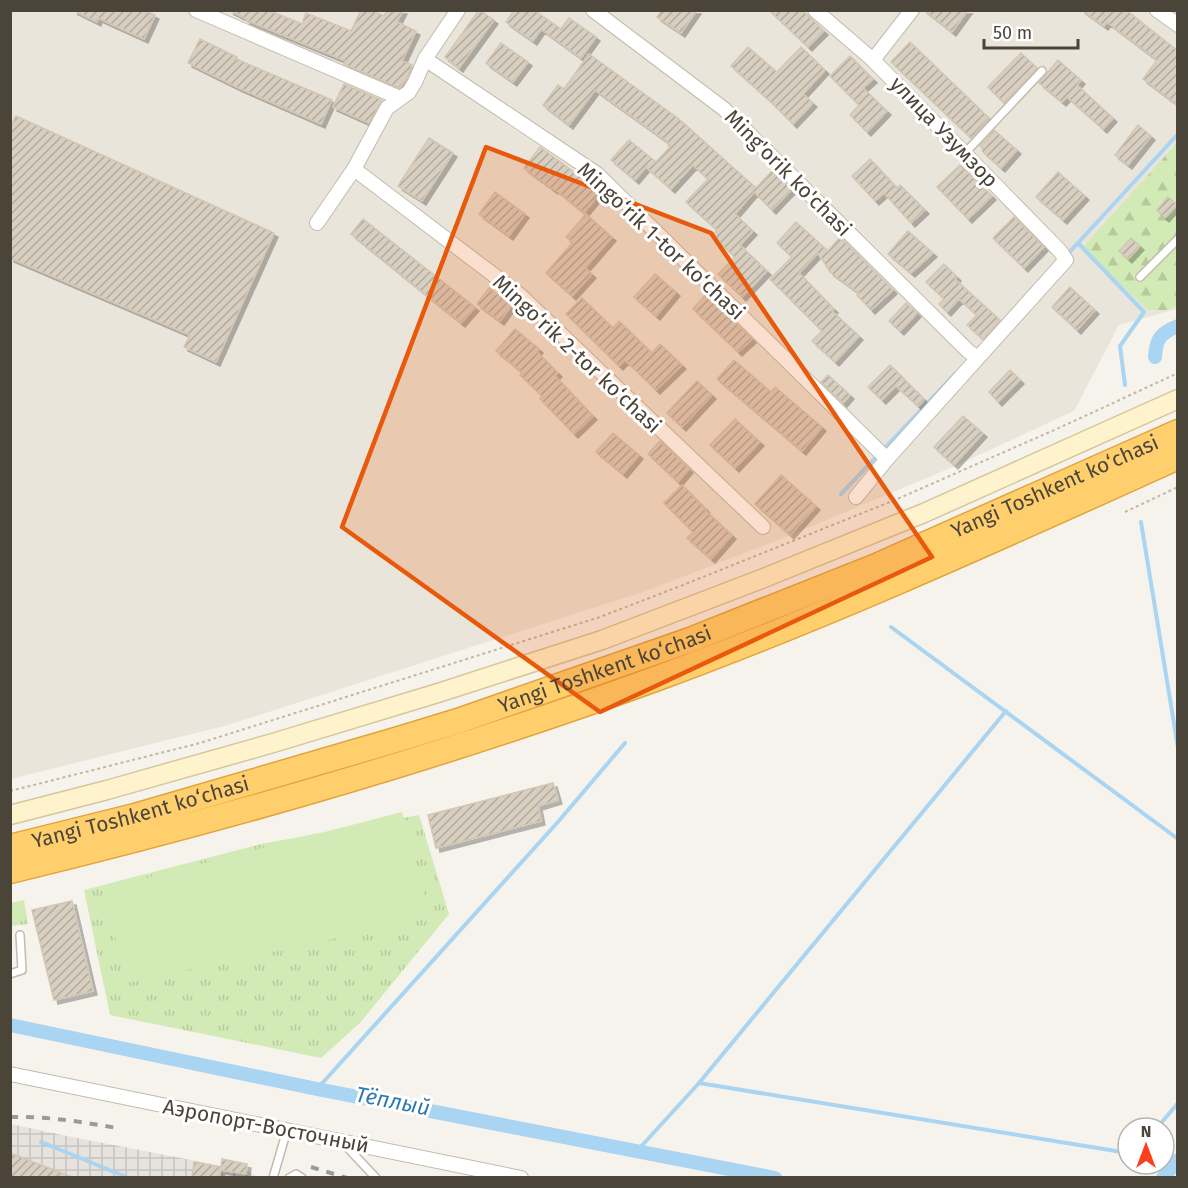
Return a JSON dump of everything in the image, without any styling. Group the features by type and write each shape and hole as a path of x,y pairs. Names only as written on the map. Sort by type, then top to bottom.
{"highway":[{"name":"Yangi Toshkent ko‘chasi","path":"10,847 135,816 399,739 458,721 679,644 873,567 1178,432"},
{"name":"Yangi Toshkent ko‘chasi","path":"10,871 143,838 347,782 463,746 636,686 883,588 1178,457"}],"main road":[{"path":"10,815 273,743 603,640 924,513 1178,399"}],"street":[{"path":"196,10 400,98"},
{"path":"317,223 354,169 387,108 409,92 425,59 458,10"},
{"name":"Ming'orik ko'chasi","path":"593,10 724,109 973,354"},
{"name":"улица Узумзор","path":"815,10 873,60 1063,256 973,354"},
{"path":"873,60 912,10"},
{"path":"1157,10 1178,25"},
{"name":"Mingo‘rik 1-tor ko‘chasi","path":"425,59 597,174 887,459"},
{"name":"Mingo‘rik 2-tor ko‘chasi","path":"354,169 520,296 763,527"},
{"path":"856,497 973,354"},
{"name":"Аэропорт-Восточный","path":"10,1074 521,1178"}],"lane":[{"path":"964,153 1042,71"},
{"path":"1140,277 1178,239"},
{"path":"10,974 22,970 20,935"},
{"path":"273,1178 287,1130"},
{"path":"342,1141 376,1178"},
{"path":"289,1178 296,1174 302,1178"}],"path":[{"path":"10,791 200,742 600,616 895,500 1178,373"},
{"path":"1125,512 1178,487"}],"highlighted area":[{"path":"486,147 711,233 932,557 600,712 342,527"}],"shaded area":[{"path":"11,11 1177,11 1177,309 1119,325 1074,411 955,466 791,535 646,591 228,725 11,779"},
{"path":"11,1124 248,1171 258,1177 11,1178"}],"green space":[{"path":"1177,143 1177,306 1167,310 1148,310 1082,248"},
{"path":"402,812 431,918 126,983 104,889"},
{"path":"419,815 449,914 360,1023 321,1058 110,1015 84,890 261,844"},
{"path":"24,900 28,924 11,926 11,903"}],"building":[{"path":"73,10 144,10 155,15 144,39 98,18 97,22"},
{"path":"229,10 268,10 302,24 306,13 351,31 361,10 371,10 384,16 387,10 403,10 397,22 416,31 402,61 412,65 407,78 399,88 344,64 346,61 246,20"},
{"path":"479,10 494,20 459,68 445,57"},
{"path":"514,10 534,10 561,29 569,18 596,37 581,58 541,29 533,41 506,22"},
{"path":"662,10 697,10 681,33 657,17"},
{"path":"769,10 802,10 824,31 808,47"},
{"path":"924,10 968,10 952,32"},
{"path":"1082,10 1126,10 1178,51 1178,105 1143,79 1157,60 1107,22 1104,26"},
{"path":"200,39 237,57 236,59 332,100 321,124 188,63"},
{"path":"910,42 989,118 971,138 891,62"},
{"path":"501,43 528,62 513,82 486,63"},
{"path":"748,47 777,72 801,47 825,70 803,94 813,103 793,124 731,66"},
{"path":"1021,53 1037,68 1004,103 988,87"},
{"path":"589,54 679,119 756,188 773,170 792,189 772,210 754,192 735,214 753,231 740,245 767,271 742,297 718,274 735,257 712,235 717,230 686,202 708,179 693,165 671,189 646,167 635,180 611,160 629,140 656,162 670,147 669,143 595,90 569,125 543,105 558,85 564,89"},
{"path":"850,56 873,79 863,88 887,111 867,132 850,115 859,105 830,76"},
{"path":"1058,60 1081,80 1077,85 1113,118 1103,129 1067,97 1062,102 1039,83"},
{"path":"344,84 382,100 369,123 333,107"},
{"path":"16,116 274,233 216,362 184,347 190,335 10,258 10,128"},
{"path":"1138,125 1151,136 1128,165 1115,155"},
{"path":"994,130 1017,150 1001,168 982,151 980,146"},
{"path":"429,138 453,153 422,201 398,186"},
{"path":"540,147 601,192 584,213 555,189 524,168"},
{"path":"870,159 897,188 900,185 925,210 911,223 884,193 875,201 852,176"},
{"path":"960,165 992,196 968,219 937,187"},
{"path":"1058,172 1085,196 1063,220 1036,197"},
{"path":"495,192 525,214 509,236 479,214"},
{"path":"1168,197 1177,205 1165,218 1157,210"},
{"path":"586,214 612,237 585,268 592,274 572,296 546,273 573,242 566,237"},
{"path":"1014,217 1044,247 1024,268 993,238"},
{"path":"363,219 475,307 461,323 351,234"},
{"path":"796,222 828,251 840,237 893,290 871,310 857,295 859,293 830,272 818,253 799,273 834,309 832,311 859,336 835,362 812,341 822,331 770,279 792,257 777,243"},
{"path":"908,231 933,253 911,273 888,254"},
{"path":"1131,238 1140,246 1128,259 1119,251"},
{"path":"944,264 957,277 955,279 1000,320 983,339 967,325 977,315 959,299 947,312 939,304 944,299 926,282"},
{"path":"655,274 676,292 656,316 634,297"},
{"path":"1070,287 1095,310 1077,330 1052,307"},
{"path":"489,288 512,305 500,321 477,304"},
{"path":"706,294 752,339 738,352 693,309"},
{"path":"582,298 613,328 619,321 652,353 660,344 682,365 656,390 625,360 619,366 566,314"},
{"path":"906,303 917,313 900,331 889,321"},
{"path":"515,329 539,349 537,352 558,373 555,376 593,416 574,434 540,399 542,396 520,375 522,372 496,351"},
{"path":"734,360 771,392 775,387 822,427 802,451 717,379"},
{"path":"890,365 924,399 918,406 896,386 882,400 868,387"},
{"path":"1010,370 1020,380 998,402 989,392"},
{"path":"828,375 850,395 843,403 821,382"},
{"path":"697,381 712,395 682,427 667,413"},
{"path":"963,416 983,433 954,465 934,447"},
{"path":"735,419 760,442 735,468 710,445"},
{"path":"613,433 639,455 623,474 596,452"},
{"path":"660,441 689,469 678,482 648,454"},
{"path":"781,475 816,506 790,535 755,504"},
{"path":"682,485 732,535 711,559 687,538 693,532 664,503"},
{"path":"553,783 558,800 538,806 541,821 436,848 428,815"},
{"path":"72,901 93,991 54,1000 32,910"},
{"path":"10,1153 72,1177 72,1178 10,1178"},
{"path":"222,1159 247,1164 246,1174 221,1170 219,1178 192,1178 194,1162 221,1167"}],"waterway":[{"path":"1066,256 1178,134"},
{"path":"1078,243 1144,312 1120,346 1125,385"},
{"name":"Тёплый","path":"1155,357 1160,337 1178,326"},
{"path":"883,450 956,373"},
{"path":"841,494 877,456"},
{"path":"1141,522 1178,748"},
{"path":"891,627 1178,839"},
{"path":"637,1151 699,1083 1006,711"},
{"path":"317,1089 557,823 625,743"},
{"name":"Тёплый","path":"10,1025 317,1089 775,1178"},
{"path":"699,1083 1116,1151"},
{"path":"1167,1116 1178,1103"},
{"path":"41,1142 129,1178"},
{"name":"Тёплый","path":"1163,1178 1178,1160"}],"railway":[{"path":"10,1117 51,1118 117,1128"},
{"path":"311,1167 347,1178"}]}
